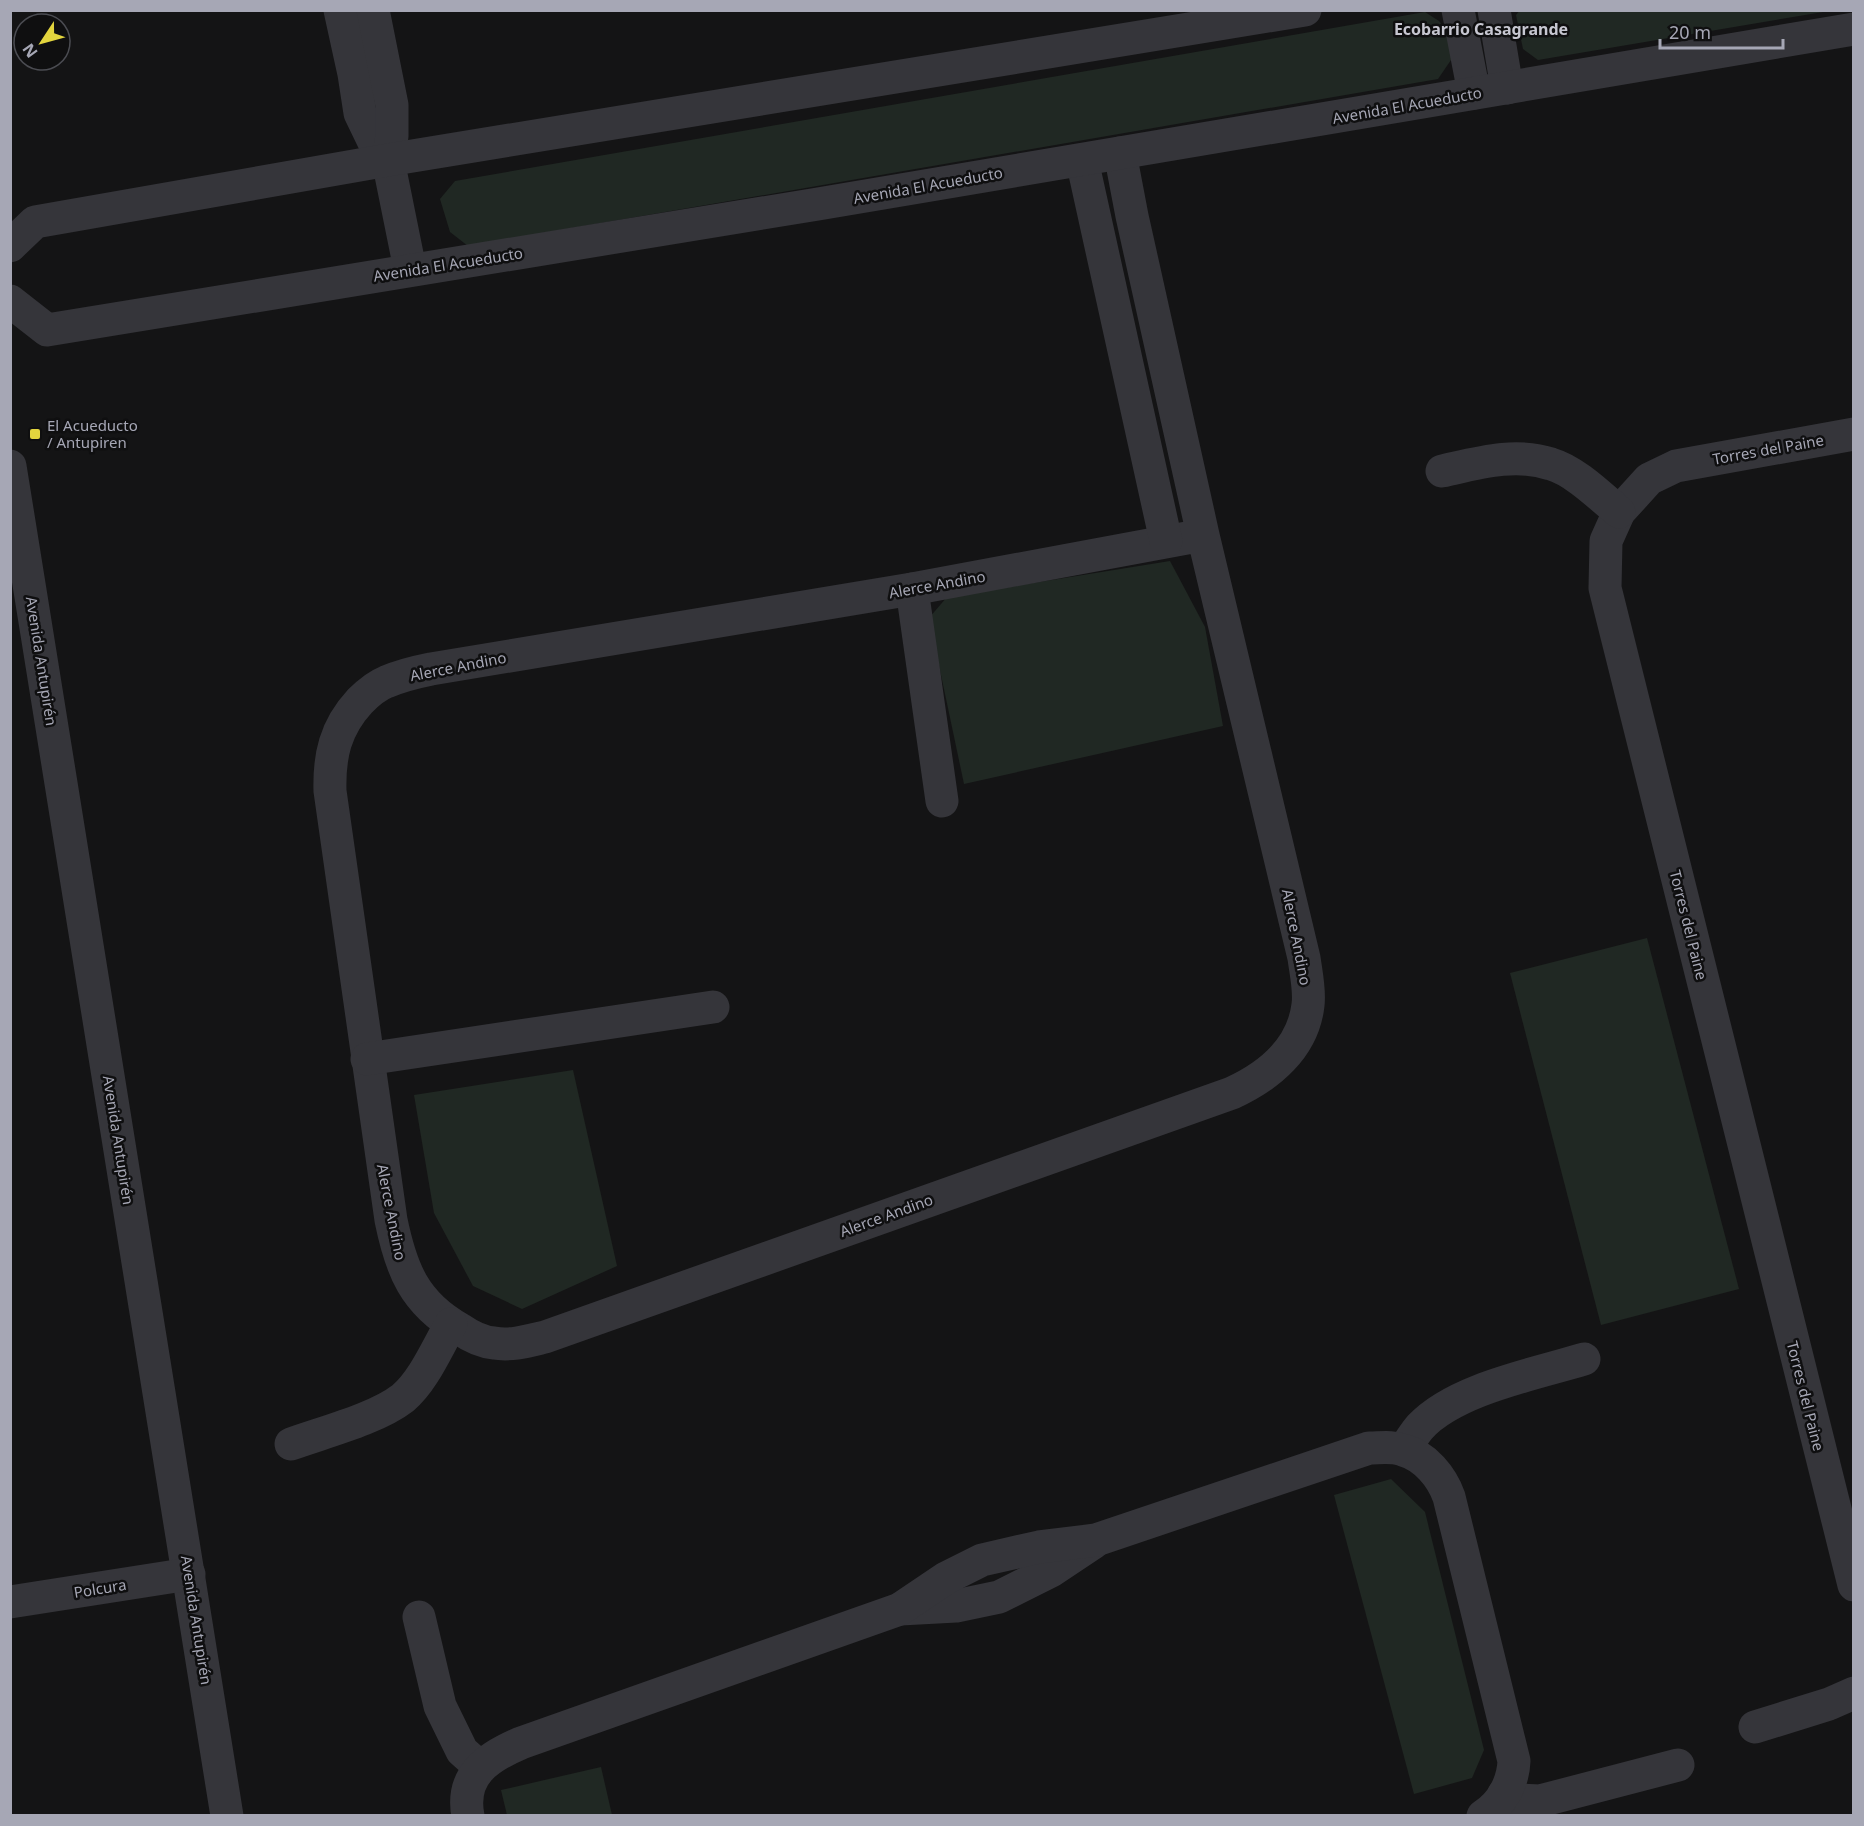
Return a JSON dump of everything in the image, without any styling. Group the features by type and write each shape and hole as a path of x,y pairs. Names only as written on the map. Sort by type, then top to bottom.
{"street":[{"path":"340,10 360,113 373,140 388,160"},
{"path":"373,10 392,105 392,136 388,160 411,269"},
{"path":"10,246 35,222 388,160 1305,10"},
{"path":"1458,10 1474,93"},
{"path":"1494,10 1507,88"},
{"name":"Avenida El Acueducto","path":"10,301 47,330 1082,160 1854,29"},
{"name":"Alerce Andino","path":"1120,153 1203,535 1304,958 1308,1003 1305,1022 1298,1038 1287,1054 1266,1074 1232,1093 545,1337 517,1344 494,1343 474,1338 451,1324 429,1306 412,1286 396,1248 332,812 330,767 333,747 339,729 350,712 366,695 384,682 430,669 912,589 1203,535"},
{"path":"1082,160 1166,541"},
{"name":"Torres del Paine","path":"1854,434 1676,466 1649,479 1619,512 1606,541 1605,588 1854,1585"},
{"path":"1442,471 1491,460 1521,458 1553,464 1582,481 1619,512"},
{"name":"Avenida Antupirén","path":"10,466 227,1815"},
{"path":"912,589 942,801"},
{"path":"367,1059 713,1007"},
{"path":"291,1444 369,1416 404,1397 418,1381 451,1324"},
{"path":"1404,1450 1420,1427 1454,1402 1479,1391 1584,1359"},
{"path":"468,1815 467,1793 480,1767 504,1750 521,1743 900,1610 946,1578 982,1560 1039,1547 1096,1540 1369,1448 1404,1450 1433,1469 1444,1482 1514,1761 1511,1784 1494,1805"},
{"name":"Polcura","path":"10,1602 189,1574"},
{"path":"419,1617 440,1706 450,1731 462,1751 480,1767"},
{"path":"1755,1727 1829,1704 1854,1693"},
{"path":"1494,1805 1518,1800 1540,1801 1678,1765"}],"shaded area":[{"path":"1520,10 1829,11 1538,60 1523,49 1516,15"},
{"path":"1425,12 1439,21 1452,37 1451,60 1438,79 468,246 450,232 440,199 455,181"},
{"path":"1170,561 1205,627 1223,726 964,784 929,618 947,597"},
{"path":"1647,938 1739,1289 1601,1325 1510,973"},
{"path":"573,1070 617,1266 522,1309 473,1286 434,1213 414,1095"},
{"path":"1391,1479 1425,1512 1484,1750 1472,1778 1414,1794 1334,1495"},
{"path":"601,1767 612,1815 507,1815 501,1790"}],"place":[{"name":"El Acueducto / Antupiren","path":"35,434"}],"district":[{"name":"Ecobarrio Casagrande","path":"1481,29"}]}
